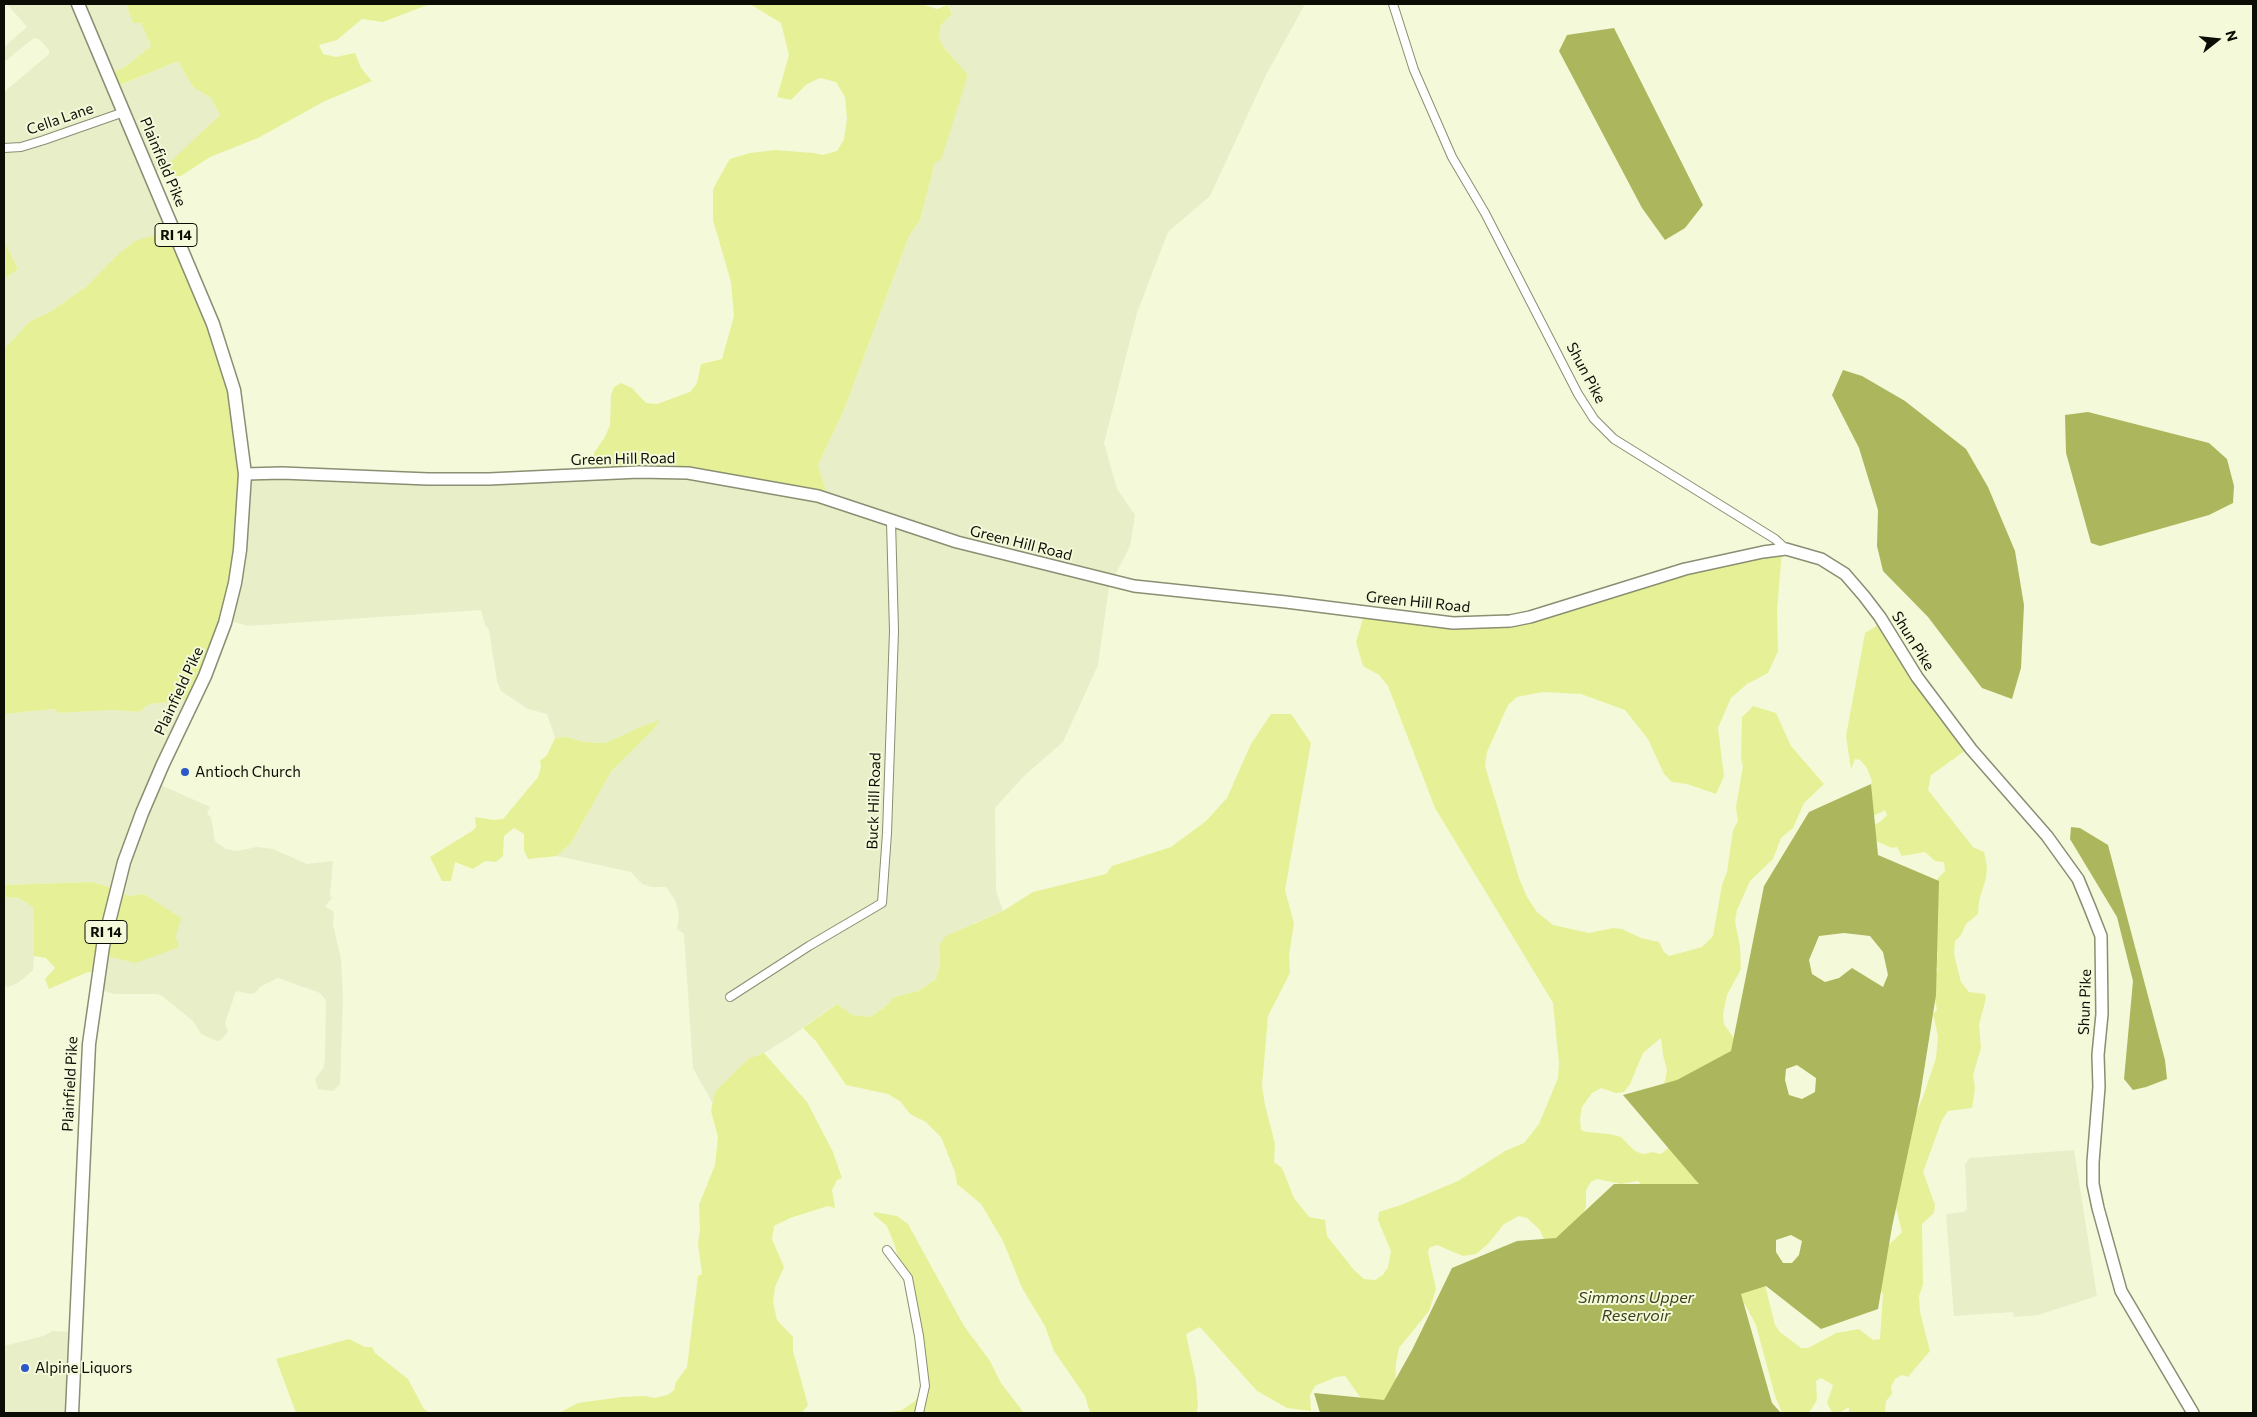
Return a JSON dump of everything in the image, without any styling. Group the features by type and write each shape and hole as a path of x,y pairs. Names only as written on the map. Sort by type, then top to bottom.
{"main road":[{"name":"Plainfield Pike","path":"72,1413 89,1044 102,946 122,868 142,813 162,764 205,676 225,623 235,583 240,550 244,474 235,398 224,354 201,293 78,4"},
{"name":"Green Hill Road","path":"244,474 489,479 639,472 688,473 818,496 957,542 1134,586 1277,601 1454,623 1510,621 1530,617 1686,569 1738,556 1786,550"},
{"name":"Shun Pike","path":"1786,550 1815,556 1845,574 1880,617 1917,677 1971,749 2047,836 2078,879 2101,936 2102,1014 2098,1055 2093,1162 2093,1184 2098,1208 2121,1290 2193,1413"}],"street":[{"name":"Shun Pike","path":"1393,4 1414,70 1452,157 1485,213 1578,394 1594,419 1614,440 1775,539 1786,550"},
{"name":"Cella Lane","path":"4,148 21,147 124,112"},
{"name":"Buck Hill Road","path":"730,997 809,946 882,903 888,833 894,631 891,521"},
{"path":"887,1250 908,1278 920,1336 925,1386 919,1413"}],"shaded area":[{"path":"7,4 126,4 133,22 141,23 151,46 125,67 107,75 114,88 178,61 193,87 211,98 220,115 178,157 150,176 172,230 116,256 87,286 50,312 30,321 4,349 4,279 17,270 17,267 4,240 4,92 49,54 49,50 39,39 34,38 4,62 4,47 27,27"},
{"path":"126,4 430,4 383,22 362,19 337,40 319,45 323,54 336,57 355,53 361,68 372,81 323,102 258,138 210,157 181,176 173,176 168,164 220,115 211,98 193,87 178,61 113,88 107,75 125,67 151,46 141,23 133,23"},
{"path":"750,4 921,4 937,9 948,5 952,14 941,25 939,38 945,49 968,75 941,160 935,162 920,221 909,236 844,410 818,465 828,497 708,475 595,473 594,453 605,437 610,425 611,395 614,387 621,383 632,388 646,403 657,404 690,392 697,383 701,364 722,359 734,316 731,282 713,220 713,189 730,159 750,153 775,150 823,155 837,151 844,139 847,119 845,97 836,82 820,78 807,84 791,100 777,97 789,55 781,23"},
{"path":"950,4 1305,4 1266,75 1210,196 1168,232 1137,313 1104,443 1117,489 1135,515 1130,546 1109,587 1098,665 1063,742 1024,776 995,808 996,891 1003,911 974,923 939,945 940,964 936,979 918,991 894,997 886,1006 870,1017 852,1015 836,1004 790,1037 759,1056 748,1059 713,1104 693,1068 684,934 677,929 679,914 675,900 666,887 651,887 642,884 631,872 557,856 571,843 611,772 653,730 659,721 640,727 607,743 584,742 566,737 555,738 547,714 528,709 501,691 497,681 489,630 485,625 481,610 248,626 224,619 244,478 431,480 659,472 828,497 818,465 844,410 909,236 920,221 935,162 968,76 945,49 939,38 941,25 952,14"},
{"path":"172,230 222,350 244,467 233,586 190,700 149,704 139,712 113,710 59,713 54,709 4,714 4,349 30,321 50,312 87,286 116,256 135,241"},
{"path":"4,240 17,270 4,279"},
{"path":"1782,552 1777,610 1778,651 1768,673 1747,684 1731,698 1718,728 1724,776 1716,794 1687,784 1672,782 1664,774 1648,739 1625,710 1581,694 1543,692 1517,697 1508,705 1487,752 1485,766 1519,878 1527,897 1537,912 1553,925 1589,933 1613,928 1622,929 1641,938 1659,942 1664,952 1669,956 1702,947 1713,936 1722,885 1727,872 1733,830 1738,821 1736,807 1743,766 1741,759 1742,717 1753,706 1776,713 1791,746 1824,784 1804,803 1793,828 1781,838 1773,859 1750,881 1737,910 1735,922 1740,946 1741,969 1727,995 1723,1014 1724,1024 1735,1040 1733,1056 1661,1101 1667,1070 1661,1038 1643,1053 1630,1084 1624,1092 1616,1093 1601,1088 1592,1093 1582,1107 1581,1130 1621,1137 1635,1151 1643,1154 1653,1152 1661,1154 1672,1145 1699,1184 1698,1199 1649,1195 1638,1181 1621,1184 1597,1179 1591,1182 1586,1190 1586,1207 1580,1221 1548,1249 1540,1230 1527,1218 1519,1216 1504,1224 1488,1244 1476,1254 1463,1256 1437,1245 1429,1248 1428,1253 1436,1289 1429,1311 1399,1348 1396,1363 1395,1401 1368,1408 1345,1376 1336,1377 1315,1386 1310,1395 1311,1411 1287,1408 1257,1391 1200,1327 1186,1334 1196,1380 1198,1407 1196,1413 1090,1413 1085,1396 1054,1351 1045,1326 1022,1288 1003,1241 981,1204 957,1184 955,1172 941,1137 926,1122 910,1114 901,1102 888,1094 846,1085 815,1040 803,1028 837,1004 852,1015 870,1017 886,1006 894,997 918,991 936,979 940,964 939,945 946,936 1003,911 1033,892 1106,874 1112,866 1171,847 1206,821 1227,798 1251,744 1271,714 1291,714 1311,743 1285,890 1294,923 1289,956 1290,973 1268,1016 1262,1086 1275,1144 1274,1162 1282,1168 1294,1198 1309,1217 1325,1220 1327,1236 1354,1270 1364,1279 1375,1280 1383,1275 1388,1267 1391,1251 1378,1220 1379,1212 1401,1205 1458,1181 1505,1151 1524,1143 1539,1124 1558,1078 1559,1064 1553,1003 1435,808 1388,686 1379,675 1363,666 1356,642 1364,615 1510,621 1706,563"},
{"path":"1883,622 1969,748 1931,775 1928,790 1973,847 1984,852 1987,866 1978,914 1966,924 1961,935 1955,941 1954,954 1961,982 1969,992 1985,994 1986,998 1979,1025 1981,1048 1973,1075 1975,1088 1972,1108 1948,1111 1942,1120 1923,1172 1935,1205 1934,1213 1922,1224 1923,1285 1919,1296 1920,1312 1930,1351 1908,1377 1902,1375 1895,1379 1891,1387 1892,1394 1886,1401 1885,1413 1849,1413 1849,1407 1839,1413 1832,1412 1827,1403 1833,1385 1821,1378 1816,1381 1817,1400 1809,1413 1782,1413 1775,1396 1756,1325 1741,1297 1741,1284 1763,1277 1775,1325 1780,1332 1801,1348 1808,1348 1836,1333 1859,1329 1873,1340 1880,1339 1883,1295 1876,1278 1875,1259 1902,1232 1896,1208 1910,1126 1923,1097 1936,1058 1938,1036 1933,1014 1937,1010 1931,978 1938,970 1935,962 1938,955 1925,892 1945,871 1944,862 1935,861 1925,852 1902,856 1897,847 1892,848 1876,841 1848,838 1880,822 1887,815 1885,810 1869,818 1867,809 1873,805 1868,795 1872,781 1867,768 1860,760 1855,759 1851,769 1846,736 1865,633"},
{"path":"190,700 154,782 210,807 207,814 211,817 215,841 226,849 237,851 257,847 273,849 307,864 333,861 330,896 341,903 332,898 325,906 334,912 333,925 341,959 343,997 340,1084 333,1091 318,1089 315,1079 324,1067 325,1054 326,1000 320,993 278,978 261,986 255,993 250,994 236,991 225,1023 228,1032 221,1040 217,1041 201,1034 193,1021 162,996 157,994 115,994 95,989 101,955 153,956 179,947 176,936 144,894 128,896 115,888 91,882 4,885 4,714 54,709 59,713 113,710 139,712 149,704"},
{"path":"660,720 653,730 611,772 571,843 557,856 528,859 524,850 524,834 514,828 504,836 503,856 496,862 485,861 473,869 455,862 451,881 442,881 430,857 472,831 476,827 475,817 494,820 503,819 538,777 541,767 540,761 547,755 555,738 566,737 584,742 606,743"},
{"path":"91,882 114,888 128,896 144,894 181,918 176,936 179,947 136,963 101,955 97,972 88,972 49,989 45,979 55,968 46,958 34,956 33,907 19,898 4,897 4,885"},
{"path":"4,897 19,898 33,906 33,970 18,983 8,987 4,985"},
{"path":"764,1053 807,1102 833,1152 842,1178 837,1180 832,1190 835,1208 828,1206 790,1218 774,1226 772,1239 784,1267 775,1287 773,1302 777,1320 793,1337 793,1351 808,1405 802,1413 559,1413 578,1403 621,1397 645,1396 654,1398 668,1395 674,1390 676,1382 687,1367 698,1276 702,1274 698,1243 700,1229 699,1205 715,1165 718,1137 711,1111 715,1092 748,1059"},
{"path":"2074,1150 2097,1296 2038,1315 2014,1317 2013,1312 1954,1316 1946,1214 1964,1212 1967,1209 1965,1164 1970,1158"},
{"path":"874,1212 897,1216 908,1224 964,1326 990,1361 1001,1383 1024,1413 884,1413 902,1410 915,1401 925,1387 906,1287 895,1246 887,1226 874,1215"},
{"path":"53,1331 72,1332 70,1413 4,1413 4,1346 43,1336"},
{"path":"349,1339 365,1347 372,1347 375,1353 408,1379 424,1409 430,1413 296,1413 276,1359"}],"water":[{"path":"1614,28 1703,205 1685,228 1665,240 1642,208 1559,51 1567,35"},
{"path":"1843,370 1862,376 1905,401 1966,449 1988,487 2015,551 2024,605 2021,668 2012,699 1982,688 1928,617 1883,571 1877,546 1878,510 1859,448 1832,395"},
{"path":"2088,412 2209,443 2227,459 2234,486 2233,503 2209,515 2100,546 2091,543 2066,453 2065,415"},
{"name":"Simmons Upper Reservoir","path":"1871,784 1878,855 1939,881 1936,995 1920,1096 1892,1227 1878,1309 1821,1329 1766,1286 1741,1294 1772,1403 1781,1413 1320,1413 1314,1393 1384,1400 1412,1350 1452,1268 1517,1241 1556,1238 1614,1184 1699,1184 1623,1095 1677,1080 1731,1051 1764,886 1809,812","holes":["1844,933 1870,936 1883,952 1888,975 1883,987 1852,968 1839,978 1825,982 1812,974 1809,960 1819,936","1797,1065 1816,1078 1815,1092 1802,1099 1789,1095 1785,1080 1786,1069","1791,1235 1802,1241 1799,1255 1792,1263 1783,1263 1776,1252 1776,1240"]},
{"path":"2071,827 2080,828 2108,845 2165,1060 2167,1079 2146,1087 2133,1090 2124,1079 2133,981 2117,917 2070,839"}],"place":[{"name":"Antioch Church","path":"185,772"},
{"name":"Alpine Liquors","path":"25,1368"}]}
